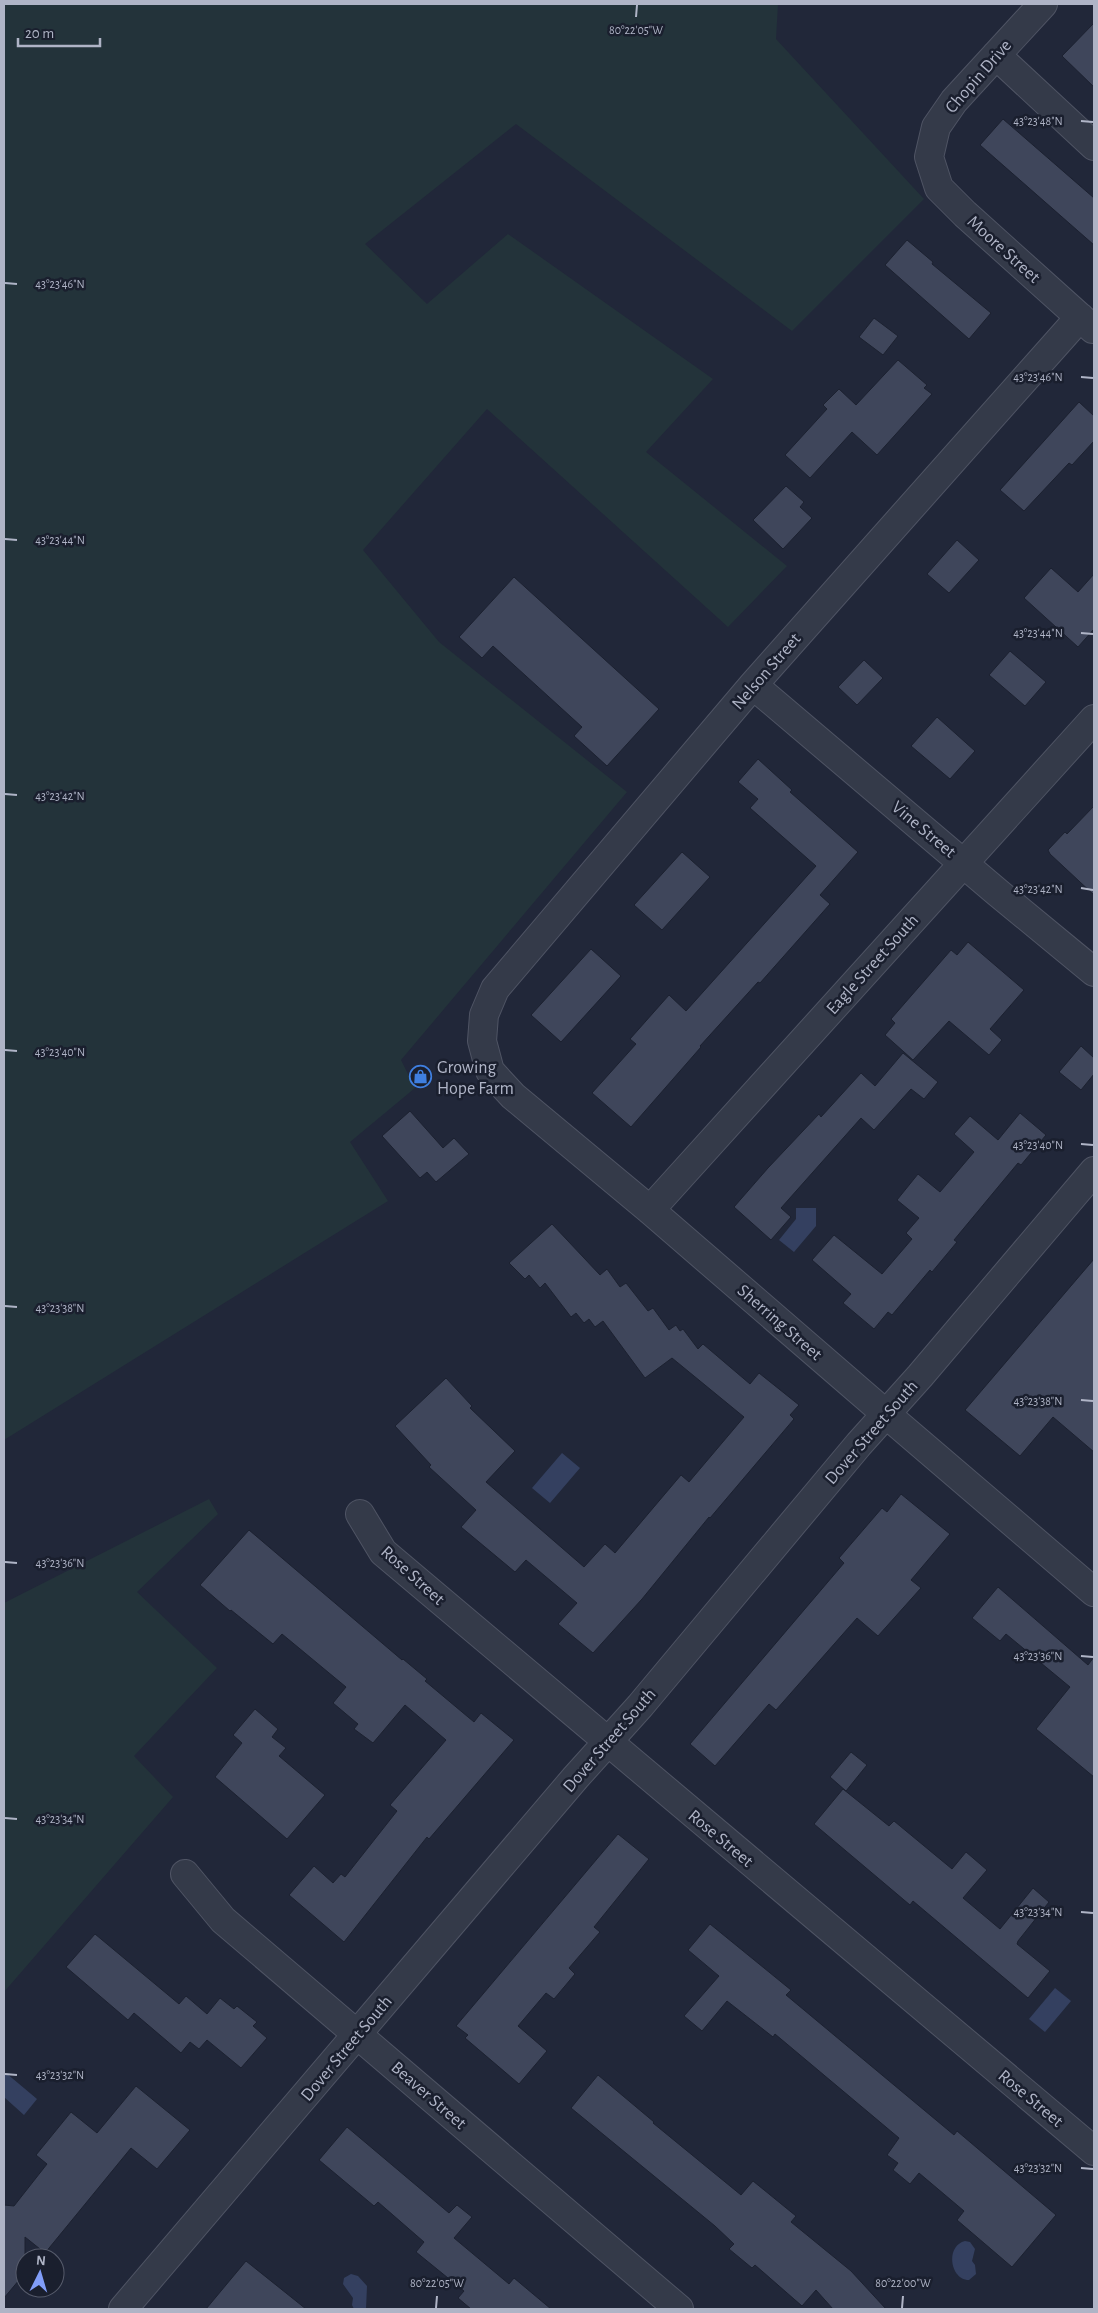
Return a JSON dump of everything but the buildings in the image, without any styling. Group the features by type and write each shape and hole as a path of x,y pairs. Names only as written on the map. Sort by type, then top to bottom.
{"street":[{"name":"Chopin Drive","path":"929,157 936,127 954,101 1043,4"},
{"path":"996,55 1094,146"},
{"name":"Moore Street","path":"929,157 938,188 1087,324"},
{"name":"Nelson Street","path":"482,1042 484,1015 495,989 753,685 1087,324"},
{"name":"Vine Street","path":"753,685 1094,972"},
{"name":"Eagle Street South","path":"650,1210 1094,719"},
{"name":"Sherring Street","path":"482,1042 490,1071 512,1096 650,1210 1094,1592"},
{"name":"Dover Street South","path":"123,2309 1094,1170"},
{"name":"Rose Street","path":"360,1514 383,1552 1094,2151"},
{"name":"Beaver Street","path":"184,1874 223,1920 679,2309"}],"shaded area":[{"path":"4,4 780,4 778,5 776,39 924,199 792,331 516,124 365,244 427,304 508,234 713,379 646,452 787,566 728,627 487,409 363,550 439,642 627,792 401,1060 415,1088 350,1142 388,1201 4,1440"},
{"path":"209,1499 218,1514 137,1592 217,1668 134,1756 173,1797 4,1992 4,1603"}],"water":[{"path":"796,1208 816,1208 816,1226 794,1252 779,1240 796,1219"},
{"path":"562,1453 580,1468 550,1503 532,1488"},
{"path":"1055,1988 1071,2001 1045,2032 1029,2019"},
{"path":"6,2073 37,2099 24,2115 4,2097 4,2076"},
{"path":"965,2241 970,2242 975,2249 972,2261 975,2265 976,2274 969,2280 963,2279 958,2275 952,2262 955,2249"},
{"path":"351,2274 358,2276 367,2286 366,2309 354,2309 352,2305 353,2298 343,2284 344,2278"}],"place":[{"name":"Growing Hope Farm","path":"421,1077"}]}
